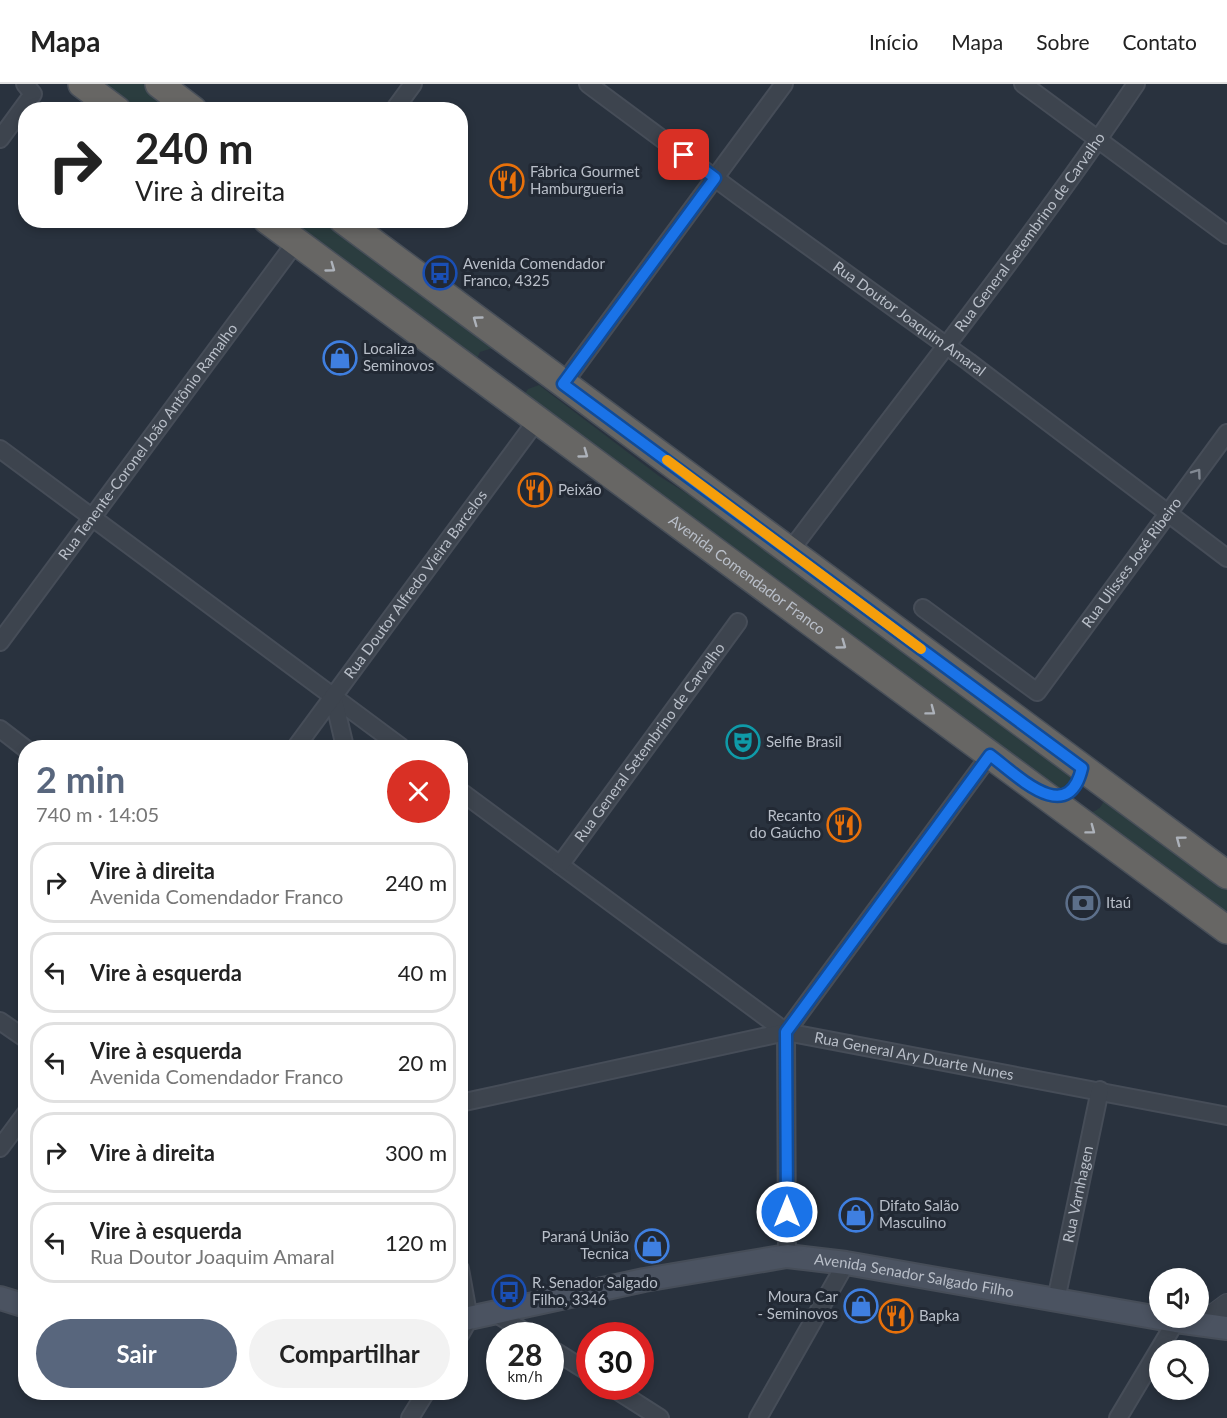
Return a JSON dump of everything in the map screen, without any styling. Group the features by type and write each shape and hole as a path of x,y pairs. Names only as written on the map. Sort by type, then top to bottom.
{"highway":[{"path":"82,84 106,102"},
{"path":"159,84 183,102"},
{"name":"Avenida Comendador Franco","path":"278,228 1227,930"},
{"path":"354,228 1227,875"},
{"path":"497,390 490,372 494,363 502,356 513,353 524,354"},
{"path":"1044,795 1057,797 1067,794 1075,788 1082,768"}],"main road":[{"name":"Avenida Senador Salgado Filho","path":"468,1323 495,1312 644,1280 787,1256 846,1263 1149,1316"},
{"path":"0,1298 18,1304"},
{"name":"Avenida Senador Salgado Filho","path":"1209,1325 1227,1328"}],"street":[{"path":"400,102 413,84"},
{"name":"Rua Doutor Joaquim Amaral","path":"588,84 946,345 1227,558"},
{"path":"563,384 784,84"},
{"path":"1023,84 1227,235"},
{"name":"Rua General Setembrino de Carvalho","path":"790,552 1099,140 1136,84"},
{"path":"21,102 29,89"},
{"path":"0,139 18,108"},
{"name":"Rua Tenente-Coronel João Antônio Ramalho","path":"0,642 296,242"},
{"name":"Rua Doutor Alfredo Vieira Barcelos","path":"301,740 537,420"},
{"name":"Rua Ulisses José Ribeiro","path":"923,608 1036,692 1227,433"},
{"path":"0,449 392,740"},
{"name":"Rua General Setembrino de Carvalho","path":"560,865 738,622"},
{"path":"333,696 343,740"},
{"path":"0,729 18,743"},
{"path":"787,1256 786,1032 990,755"},
{"path":"468,797 786,1032"},
{"path":"0,1021 18,1033"},
{"name":"Rua General Ary Duarte Nunes","path":"468,1101 786,1032 1101,1090 1227,1116"},
{"name":"Rua Varnhagen","path":"1056,1300 1101,1090"},
{"path":"0,1148 18,1124"},
{"path":"758,1418 846,1263"},
{"path":"1209,1317 1227,1304"},
{"path":"495,1312 510,1322"},
{"path":"1118,1418 1172,1328"},
{"path":"410,1418 421,1400"},
{"path":"632,1400 660,1418"}],"shaded area":[{"path":"100,84 143,84 167,102 125,102"},
{"path":"295,228 334,228 496,347 480,352 476,361"},
{"path":"539,385 659,476 731,521 1073,774 1069,782 1058,789 522,398 528,389"},
{"path":"1105,797 1227,887 1227,920 1089,813 1100,808"}],"slow traffic":[{"path":"667,460 921,649"}],"place":[{"name":"Fábrica Gourmet Hamburgueria","path":"507,181"},
{"name":"Avenida Comendador Franco, 4325","path":"440,273"},
{"name":"Localiza Seminovos","path":"340,358"},
{"name":"Peixão","path":"535,490"},
{"name":"Selfie Brasil","path":"743,742"},
{"name":"Recanto do Gaúcho","path":"844,825"},
{"name":"Itaú","path":"1083,903"},
{"name":"Difato Salão Masculino","path":"856,1215"},
{"name":"Paraná União Tecnica","path":"652,1246"},
{"name":"R. Senador Salgado Filho, 3346","path":"509,1292"},
{"name":"Moura Car - Seminovos","path":"861,1306"},
{"name":"Bapka","path":"896,1316"}],"route":[{"path":"684,155 715,178 563,384 1082,768 1075,788 1057,797 1044,795 990,755 786,1032 787,1212"}]}
